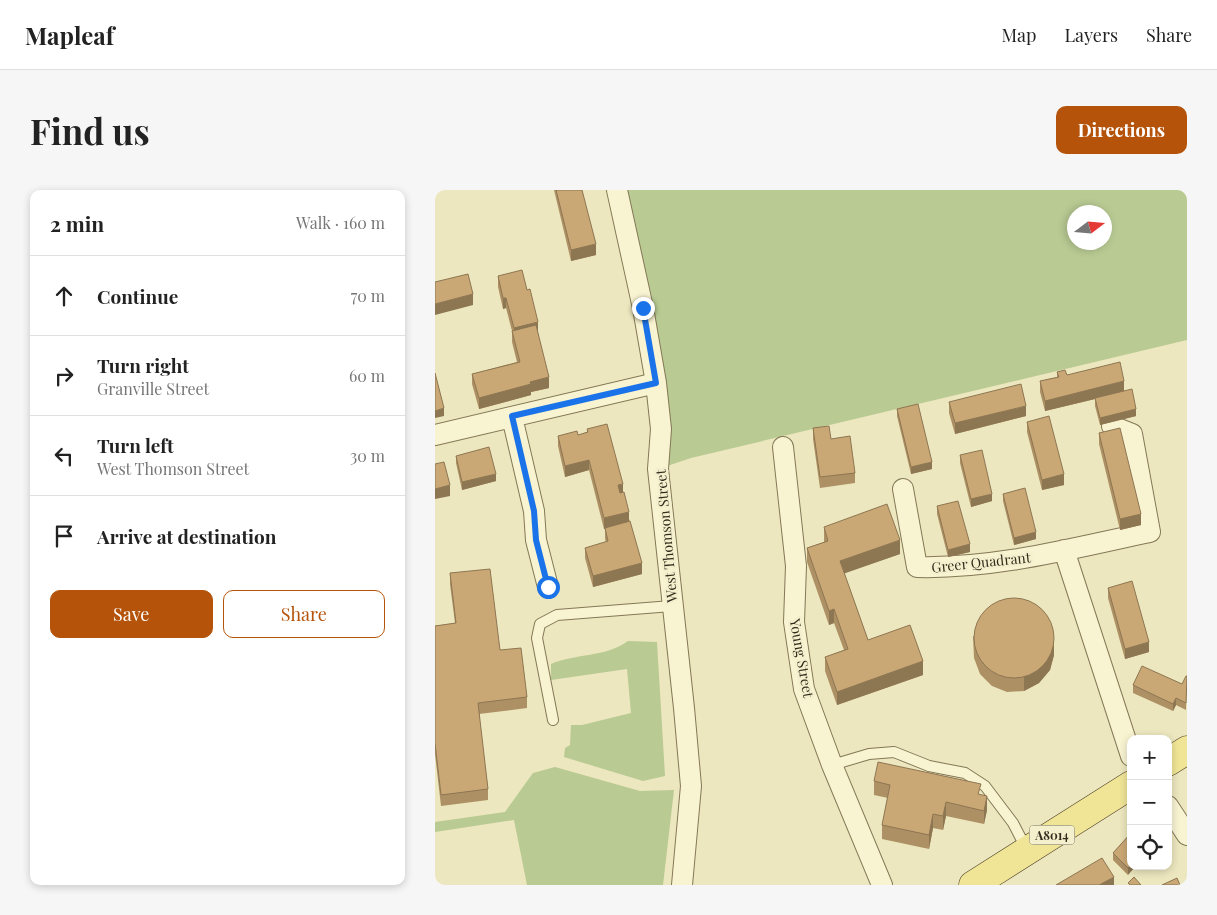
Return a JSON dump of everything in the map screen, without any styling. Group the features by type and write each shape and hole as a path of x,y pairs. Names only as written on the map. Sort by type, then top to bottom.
{"main road":[{"path":"1172,759 1187,750"},
{"name":"A8014","path":"973,885 1127,788"}],"street":[{"name":"West Thomson Street","path":"617,190 643,308 656,383 661,429 658,468 672,606 685,708 691,786 682,885"},
{"path":"435,435 656,383"},
{"path":"512,416 534,511 536,540 548,587"},
{"name":"Greer Quadrant","path":"903,489 917,567 950,568 1031,558 1150,532 1132,434 1112,426"},
{"name":"Young Street","path":"783,447 796,566 794,622 804,689 832,765 883,885"},
{"path":"1064,550 1127,744"},
{"path":"1172,812 1187,835"}],"lane":[{"path":"553,720 537,638 540,624 557,615 672,606"},
{"path":"832,765 869,754 894,752 929,766 965,774 985,786 1013,824 1027,851"}],"green space":[{"path":"617,190 1187,190 1187,340 691,458 658,469 660,452"},
{"path":"628,641 657,642 665,776 643,781 564,757 565,748 570,745 571,725 582,725 631,713 627,669 551,680 551,664 600,653"},
{"path":"555,767 640,791 674,790 663,885 527,885 514,820 435,832 435,822 505,812 533,773"}],"building":[{"path":"556,190 582,190 596,244 571,250"},
{"path":"522,270 527,290 530,289 538,322 514,328 506,298 503,298 498,276"},
{"path":"468,274 473,294 435,304 435,282"},
{"path":"536,325 549,377 530,382 531,384 479,398 472,374 520,362 512,331"},
{"path":"1120,362 1124,381 1045,401 1040,381 1059,377 1057,372 1065,370 1067,375"},
{"path":"435,373 444,408 435,411"},
{"path":"1021,384 1026,406 955,423 949,402"},
{"path":"1132,389 1136,409 1100,418 1095,398"},
{"path":"918,404 932,462 911,467 897,409"},
{"path":"1049,416 1064,474 1042,480 1027,422"},
{"path":"607,424 623,484 618,485 620,493 624,492 629,512 604,518 589,460 565,466 558,436 577,431 578,435 588,432 587,429"},
{"path":"829,426 831,439 850,436 855,473 820,477 813,428"},
{"path":"1120,428 1141,514 1120,519 1099,433"},
{"path":"489,447 496,474 462,482 456,456"},
{"path":"982,450 992,494 971,499 960,455"},
{"path":"444,462 450,485 435,489 435,464"},
{"path":"1025,488 1036,532 1014,538 1003,494"},
{"path":"958,501 970,544 948,550 937,506"},
{"path":"887,504 900,540 840,561 868,640 910,625 923,661 837,692 825,657 848,649 834,609 829,611 807,548 828,541 824,527"},
{"path":"630,521 642,563 593,576 585,548 608,541 605,528"},
{"path":"490,569 500,650 521,648 527,697 478,703 488,789 441,795 435,743 435,626 456,623 450,573"},
{"path":"1132,581 1149,642 1125,649 1108,588"},
{"path":"1014,598 1029,601 1042,610 1051,623 1054,638 1051,653 1042,666 1029,675 1014,678 999,675 986,666 977,653 974,638 977,623 986,610 999,601"},
{"path":"1142,666 1182,684 1187,676 1186,703 1176,698 1173,704 1133,685"},
{"path":"878,762 981,784 978,794 987,796 984,811 946,802 943,816 933,814 929,835 882,825 890,785 874,781"},
{"path":"1127,837 1127,867 1113,853"},
{"path":"1102,858 1114,877 1099,885 1056,885"},
{"path":"1134,877 1141,885 1130,885 1128,883"},
{"path":"1177,878 1180,885 1162,885"}],"route":[{"path":"548,587 536,540 534,511 512,416 656,383 643,308"}]}
